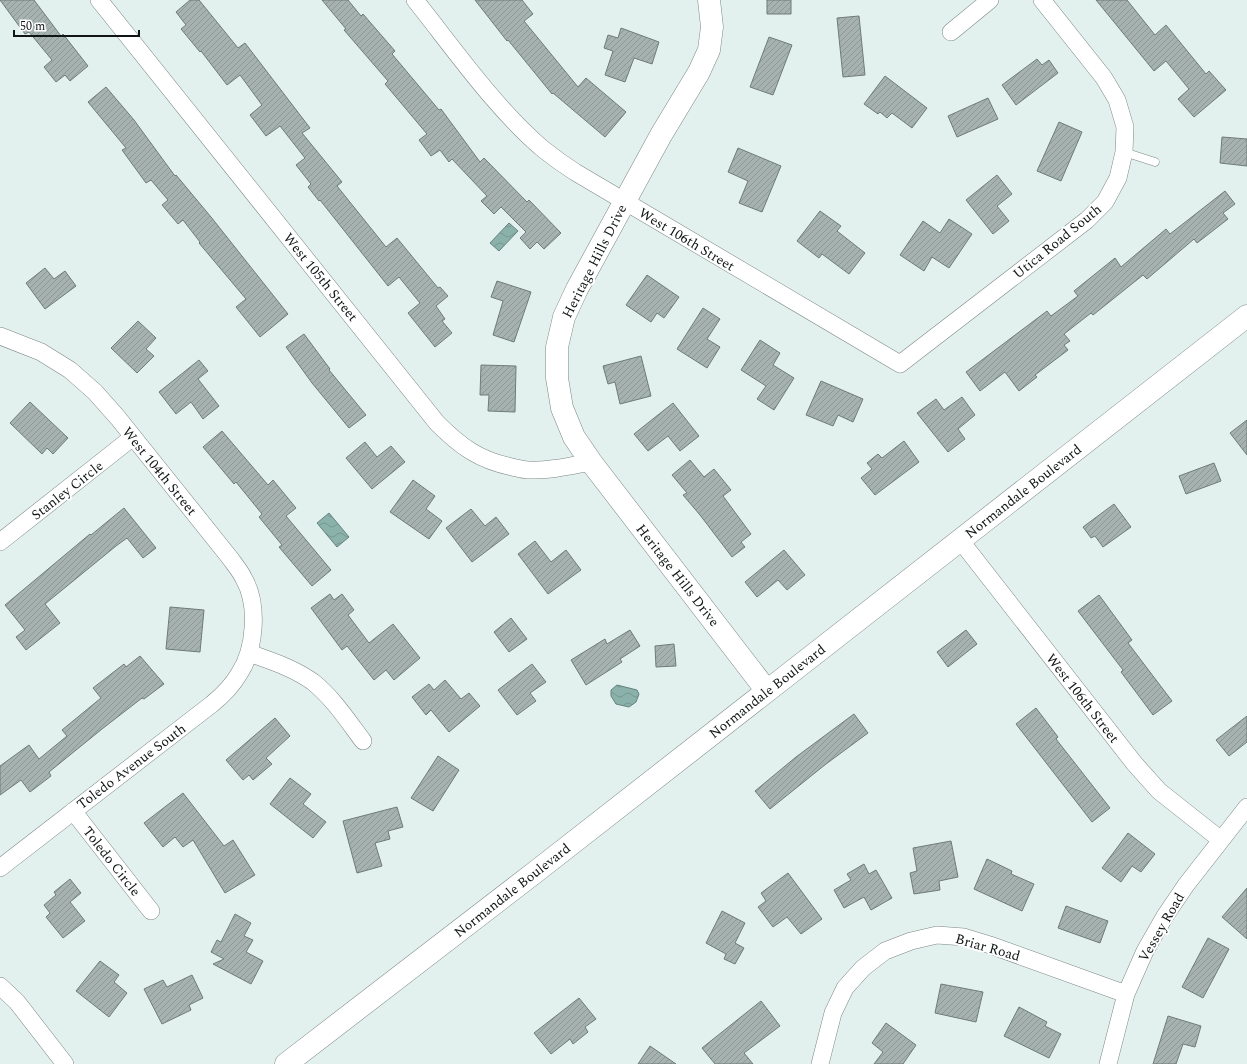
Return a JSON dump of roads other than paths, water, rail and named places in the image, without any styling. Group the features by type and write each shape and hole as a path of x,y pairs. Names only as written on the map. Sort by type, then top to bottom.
{"main road":[{"name":"Heritage Hills Drive","path":"709,0 712,27 709,50 699,72 661,135 577,289 564,317 557,347 557,378 562,408 574,437 591,462 767,691"},
{"name":"Normandale Boulevard","path":"286,1064 1247,316"}],"street":[{"name":"West 105th Street","path":"99,0 437,423 456,442 476,456 501,465 527,470 552,469 591,462"},
{"name":"West 106th Street","path":"415,0 490,93 516,123 543,149 575,172 900,364"},
{"path":"951,32 990,0"},
{"name":"Utica Road South","path":"900,364 1087,220 1105,202 1118,178 1124,152 1125,127 1117,100 1104,78 1042,0"},
{"name":"West 104th Street","path":"0,336 41,352 70,370 95,392 225,552 245,579 252,602 254,628 249,653"},
{"name":"Stanley Circle","path":"0,542 133,437"},
{"name":"West 106th Street","path":"960,540 1134,762 1159,791 1221,840"},
{"path":"249,653 295,670 314,682 330,698 363,741"},
{"name":"Toledo Avenue South","path":"0,868 212,704 228,690 236,679 249,653"},
{"name":"Vessey Road","path":"1108,1064 1126,994 1145,951 1165,916 1186,885 1247,807"},
{"name":"Toledo Circle","path":"73,811 151,911"},
{"name":"Briar Road","path":"820,1064 833,1013 845,988 863,968 885,951 911,941 937,936 964,937 1126,994"},
{"path":"0,986 17,1002 65,1064"}],"lane":[{"path":"1124,152 1155,162"}],"water":[{"path":"509,223 518,231 499,251 490,243"},
{"path":"329,513 349,537 337,547 317,523"},
{"path":"617,685 637,690 639,694 636,702 629,707 616,704 611,696 611,690"}]}
